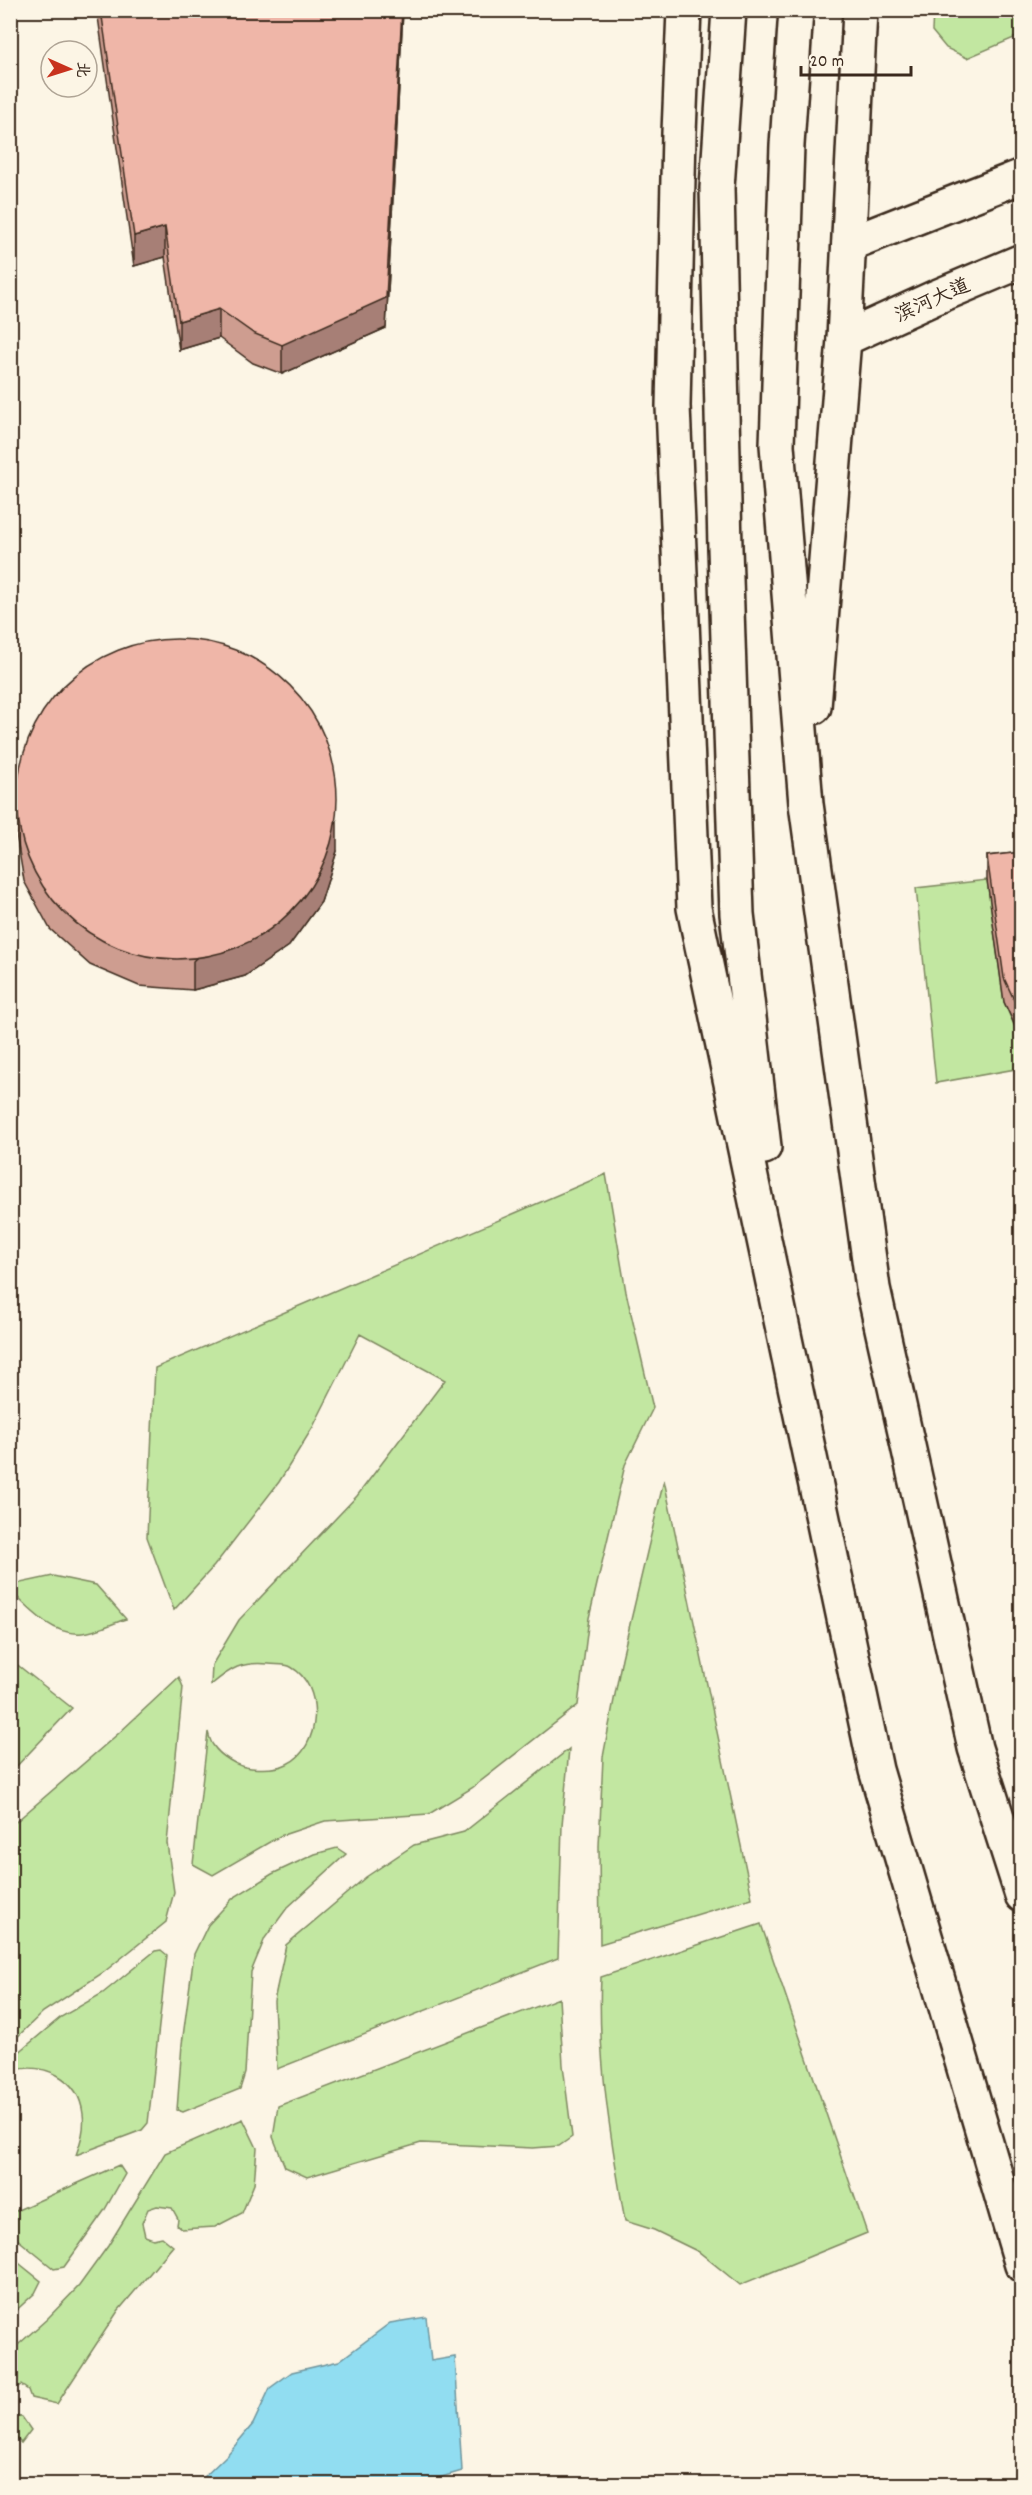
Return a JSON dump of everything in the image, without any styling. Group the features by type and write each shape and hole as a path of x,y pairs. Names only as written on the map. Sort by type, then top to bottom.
{"main road":[{"path":"684,10 679,133 674,406 694,908 876,1770 1022,2265"},
{"path":"729,10 717,188 725,548 738,914 785,1337"},
{"path":"796,10 787,145 777,445 806,804 873,1288 975,1748 1022,1895"},
{"path":"806,804 844,339 860,10"},
{"path":"849,244 1022,176"},
{"name":"滨河大道","path":"844,339 1022,261"}],"green space":[{"path":"933,11 1021,11 1021,35 967,58 946,48 932,31"},
{"path":"987,880 1004,1002 1021,1041 1021,1068 936,1083 916,888"},
{"path":"606,1174 626,1292 653,1408 625,1465 589,1618 578,1705 472,1788 429,1814 325,1821 280,1836 213,1875 193,1864 208,1732 216,1749 235,1763 251,1768 274,1768 287,1764 307,1745 314,1717 314,1702 310,1688 302,1676 291,1667 260,1663 244,1665 231,1670 211,1685 212,1665 239,1620 357,1496 445,1380 360,1334 313,1427 279,1482 214,1566 174,1610 147,1537 155,1368"},
{"path":"664,1480 752,1898 600,1944 599,1846 603,1757 622,1658"},
{"path":"53,1576 96,1585 126,1619 93,1631 71,1633 42,1620 11,1591 11,1585"},
{"path":"10,1659 72,1708 11,1772 10,1772"},
{"path":"179,1677 183,1687 167,1843 174,1892 166,1922 104,1972 43,2012 11,2043 11,1826 119,1733"},
{"path":"569,1749 562,1825 558,1958 277,2069 274,2001 286,1945 366,1877 414,1845 464,1832"},
{"path":"337,1848 346,1854 287,1908 265,1938 251,1972 245,2073 240,2089 183,2112 177,2110 182,2044 194,1954 208,1925 233,1898 272,1874 315,1854"},
{"path":"761,1924 867,2233 740,2285 699,2252 654,2230 625,2221 610,2130 603,2069 601,1977"},
{"path":"161,1950 167,1955 148,2123 142,2130 76,2155 82,2135 83,2114 75,2091 58,2075 47,2071 23,2068 11,2071 11,2059 61,2017 103,1993 155,1951"},
{"path":"559,1998 563,2065 572,2137 559,2146 533,2148 421,2143 307,2177 285,2167 273,2137 278,2106"},
{"path":"243,2119 257,2148 254,2184 242,2213 215,2227 182,2229 177,2225 178,2219 172,2208 157,2206 148,2209 142,2223 145,2236 153,2239 162,2237 173,2246 118,2311 57,2404 31,2398 28,2390 21,2385 11,2390 11,2351 79,2286 108,2246 165,2153"},
{"path":"119,2165 125,2174 104,2211 64,2267 54,2269 11,2234 11,2213"},
{"path":"10,2256 41,2281 35,2293 11,2315"},
{"path":"10,2415 22,2417 31,2430 21,2443 11,2433"}],"water":[{"path":"426,2317 431,2361 455,2357 462,2471 423,2484 197,2484 227,2455 253,2424 270,2388 292,2372 339,2361 390,2323"}],"building":[{"path":"101,10 402,10 386,298 282,345 253,333 219,309 179,321 165,227 134,236"},
{"path":"161,639 193,639 224,646 253,658 279,675 301,697 318,723 330,752 337,783 337,815 330,846 318,875 301,901 279,923 253,940 224,952 193,959 161,959 130,952 101,940 75,923 53,901 36,875 24,846 17,815 17,783 24,752 36,723 53,697 75,675 101,658 130,646"},
{"path":"1022,852 1022,1017 1004,978 987,856"}]}
